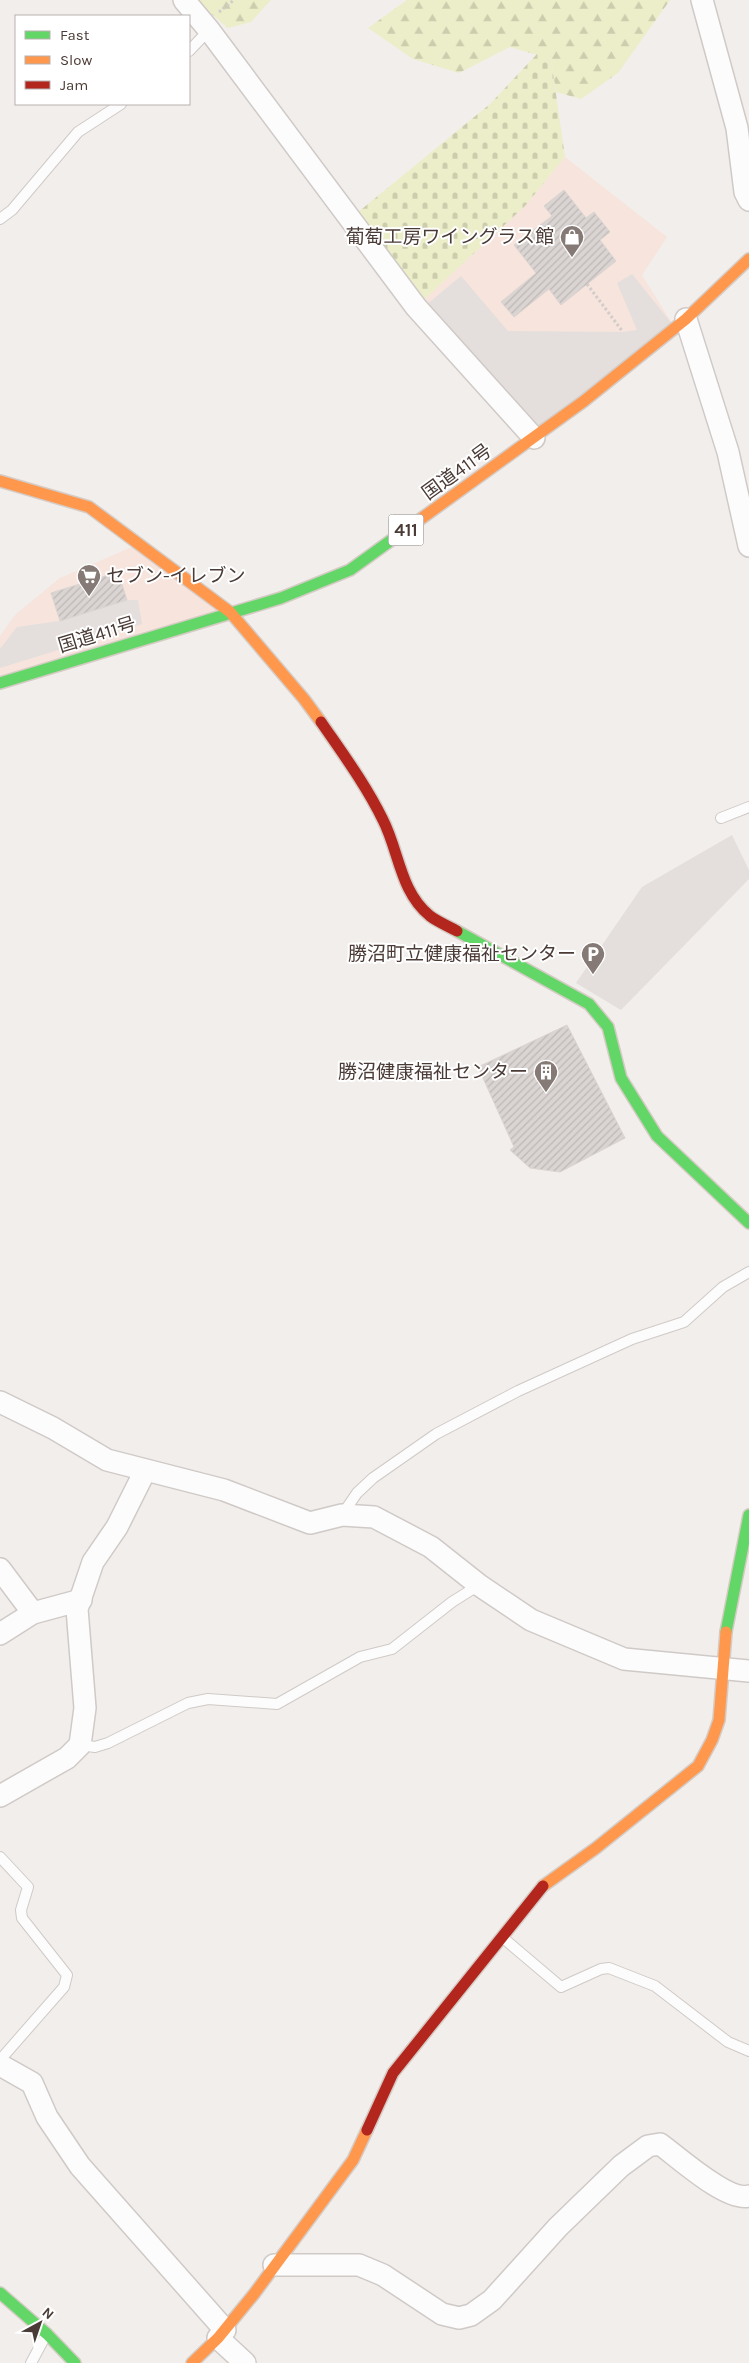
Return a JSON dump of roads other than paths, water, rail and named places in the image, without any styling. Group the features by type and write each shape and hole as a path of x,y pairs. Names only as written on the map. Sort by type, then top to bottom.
{"main road":[{"name":"国道411号","path":"0,683 281,598 350,570 534,438 686,318 749,259"},
{"path":"0,481 88,507 230,612 304,699 356,772 384,821 402,876 428,915 515,965 556,984 589,1004 608,1027 621,1078 657,1136 749,1223"},
{"path":"192,2363 221,2334 354,2160 393,2073 540,1888 596,1848 698,1766 712,1740 719,1720 724,1644 749,1515"},
{"path":"0,2293 47,2334 75,2363"}],"street":[{"path":"184,0 210,30 416,307 534,438"},
{"path":"702,0 737,128 746,192 749,200"},
{"path":"686,318 728,452 749,546"},
{"path":"0,1402 53,1428 107,1460 224,1490 310,1523 342,1515 374,1517 431,1548 479,1585 531,1620 624,1659 749,1671"},
{"path":"0,1796 67,1758 80,1745 85,1708 77,1609 93,1562 117,1527 145,1471"},
{"path":"0,1569 33,1613"},
{"path":"0,1634 33,1613 81,1600"},
{"path":"0,2065 32,2083 47,2118 80,2166 245,2363"},
{"path":"274,2265 359,2265 383,2275 442,2314 459,2318 471,2314 492,2300 558,2227 621,2166 648,2146 660,2144 719,2188 743,2198 749,2196"}],"lane":[{"path":"190,50 210,30"},
{"path":"0,219 12,210 78,132 119,105"},
{"path":"721,818 749,807"},
{"path":"342,1515 357,1492 373,1478 436,1434 518,1391 632,1340 684,1322 724,1286 749,1272"},
{"path":"80,1745 95,1747 108,1743 188,1703 208,1699 277,1704 360,1657 392,1649 452,1602 479,1585"},
{"path":"0,1857 28,1887 21,1910 22,1918 67,1975 64,1987 0,2060"},
{"path":"501,1937 561,1987 601,1969 609,1968 655,1986 728,2042 749,2051"},
{"path":"30,2363 47,2334"}],"place":[{"name":"葡萄工房ワイングラス館","path":"572,258"},
{"name":"セブン-イレブン","path":"89,597"},
{"name":"勝沼町立健康福祉センター","path":"593,975"},
{"name":"勝沼健康福祉センター","path":"546,1093"}]}
